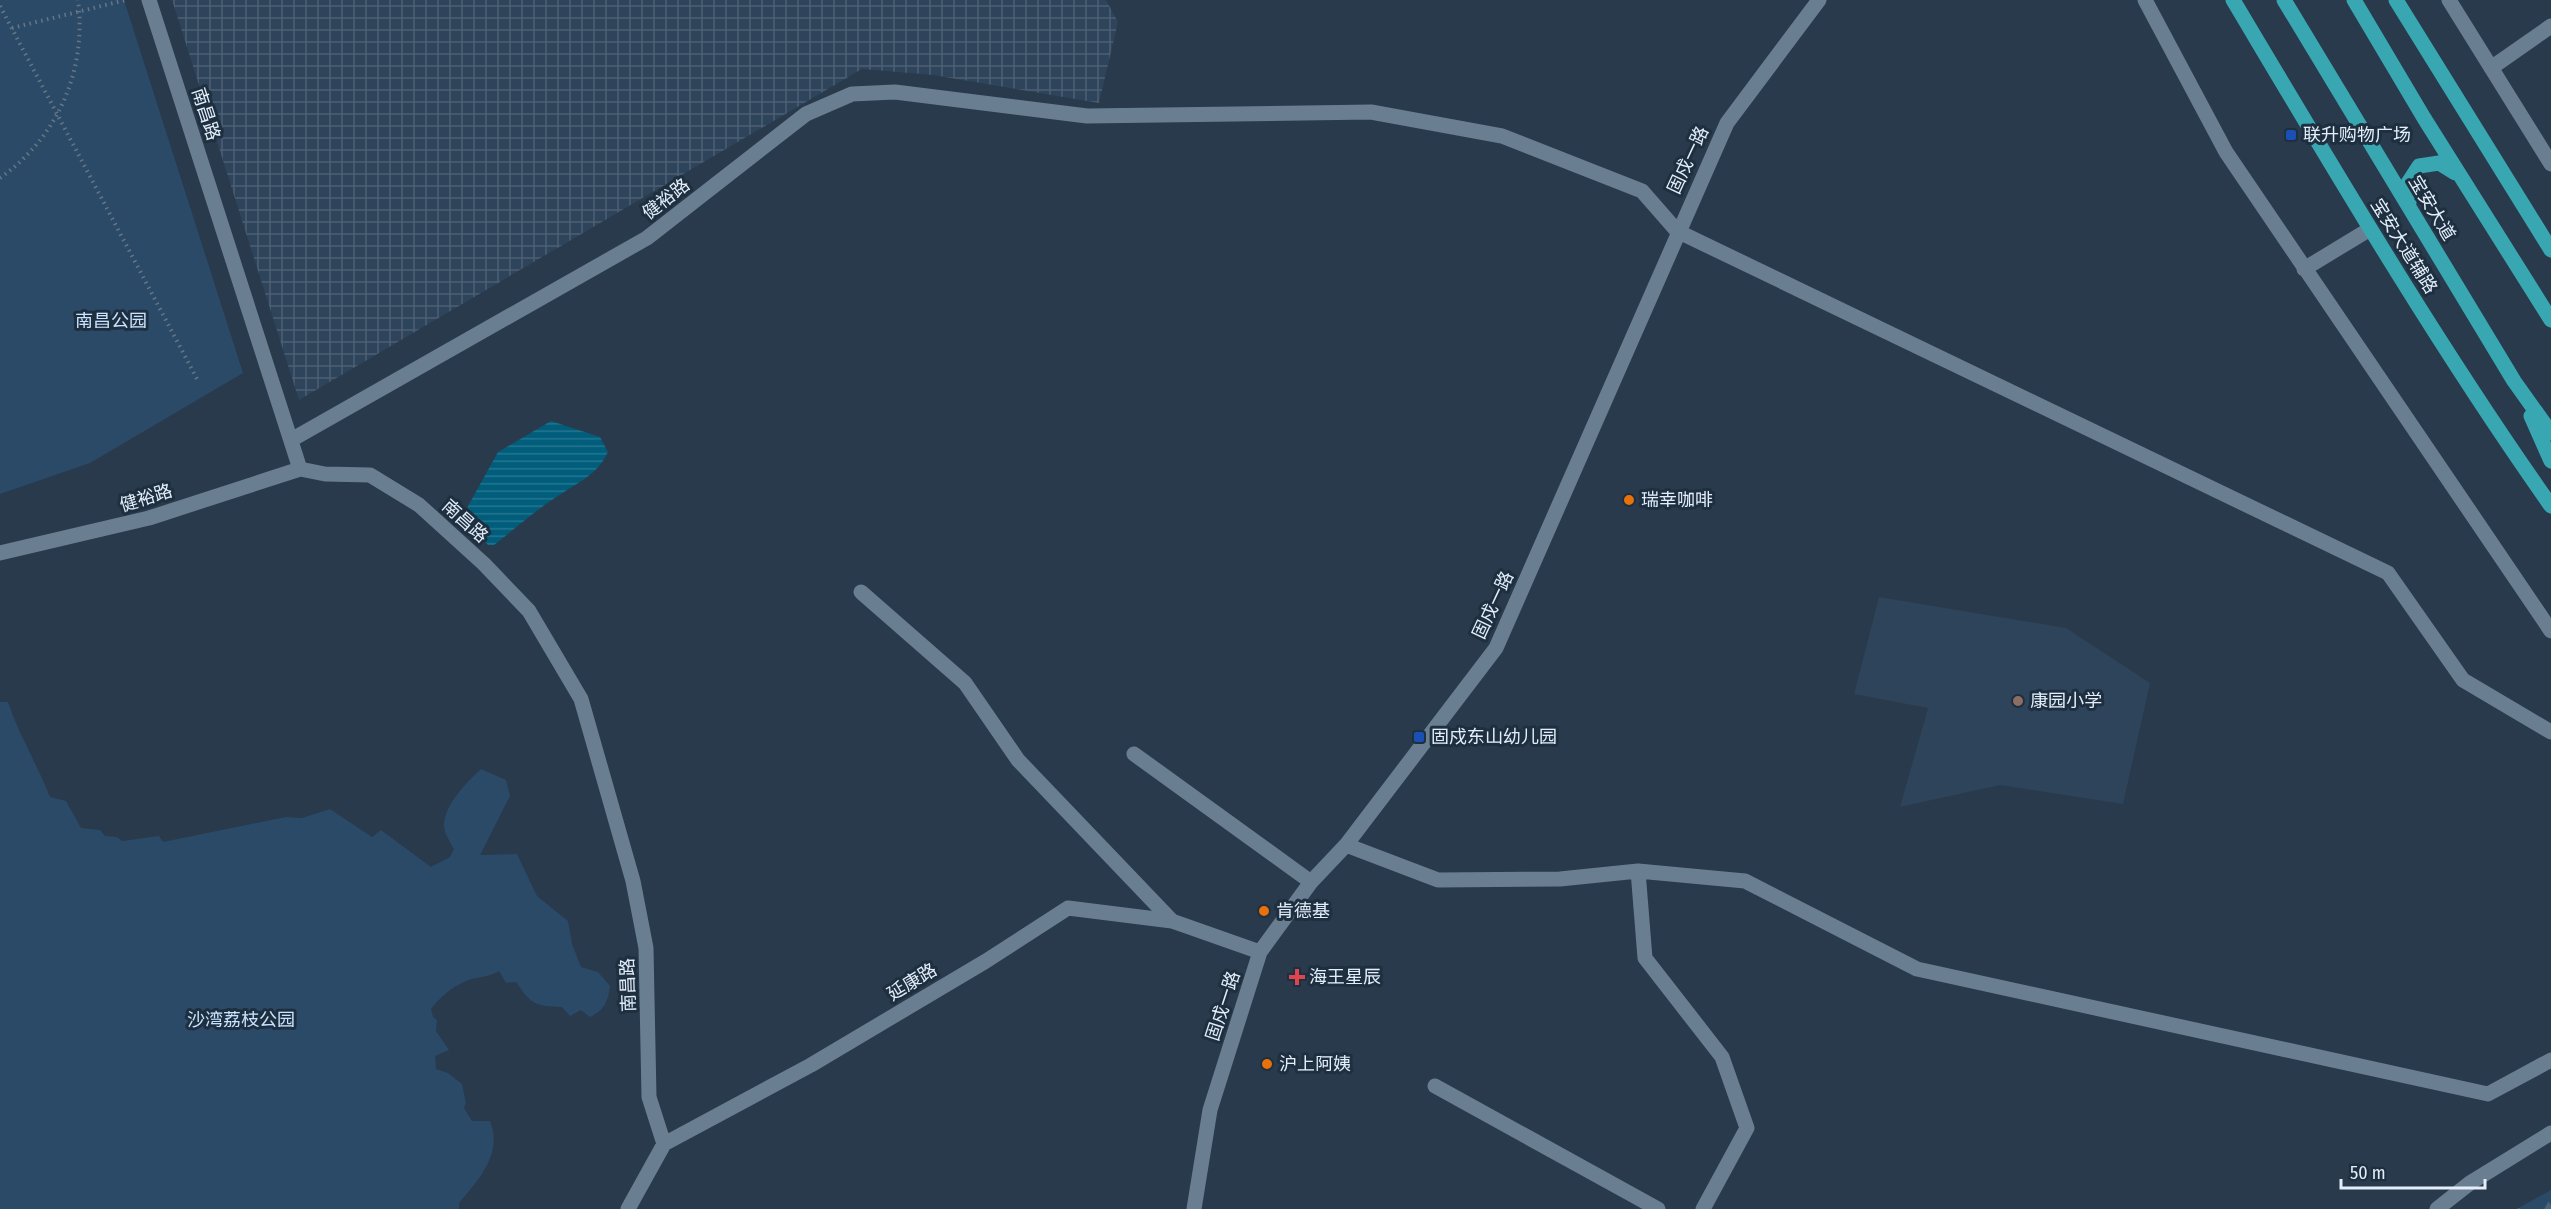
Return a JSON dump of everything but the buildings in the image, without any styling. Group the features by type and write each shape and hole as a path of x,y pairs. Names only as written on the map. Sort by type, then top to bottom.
{"main road":[{"name":"宝安大道辅路","path":"2233,0 2370,229 2446,350 2551,506"},
{"name":"宝安大道","path":"2284,0 2514,381 2551,434"},
{"path":"2354,0 2462,179 2551,320"},
{"path":"2396,0 2551,250"},
{"path":"2410,209 2408,183 2419,166 2439,163 2462,179"},
{"path":"2514,381 2551,461"}],"street":[{"name":"南昌路","path":"149,0 300,469 325,474 370,475 419,505 484,564 529,611 581,699 633,881 646,948 649,1097 664,1144"},
{"name":"固戍一路","path":"1194,1209 1210,1110 1260,952 1311,882 1346,845 1496,648 1677,231 1727,123 1819,0"},
{"path":"2145,0 2226,152 2551,632"},
{"path":"2449,0 2551,164"},
{"path":"2491,68 2551,26"},
{"name":"健裕路","path":"291,440 647,238 806,114 852,94 896,92 1087,116 1371,112 1502,136 1642,191 1677,231"},
{"path":"2304,269 2370,229"},
{"path":"1677,231 2388,573 2463,680 2551,732"},
{"name":"健裕路","path":"0,553 149,518 300,469"},
{"path":"861,592 965,683 1018,760 1172,921"},
{"path":"1134,754 1311,882"},
{"path":"1346,845 1438,880 1560,879 1638,871 1745,881 1917,969 2488,1094 2551,1060"},
{"path":"1638,871 1645,958 1722,1058 1747,1128 1703,1209"},
{"name":"延康路","path":"664,1144 811,1065 986,961 1068,908 1172,921 1260,952"},
{"path":"1435,1086 1658,1209"},
{"path":"2437,1209 2470,1183 2551,1133"},
{"path":"628,1209 664,1144"}],"path":[{"path":"0,178 29,154 57,115 76,65 80,33 78,0"},
{"path":"12,28 126,0"},
{"path":"0,6 197,379"}],"shaded area":[{"path":"172,0 1106,0 1118,22 1099,103 933,75 862,69 299,400"},
{"path":"551,421 600,437 608,452 604,460 588,477 544,506 494,545 488,545 465,518 468,506 498,452"},
{"name":"康园小学","path":"1879,597 2066,628 2150,683 2123,804 2000,785 1900,807 1928,708 1854,694"}],"green space":[{"name":"南昌公园","path":"0,0 124,0 243,373 90,463 0,494"},
{"name":"沙湾荔枝公园","path":"0,702 8,702 50,797 66,801 81,828 100,830 105,836 117,837 122,841 159,836 163,842 286,817 302,818 330,809 372,837 381,830 431,867 450,857 454,849 444,823 449,808 464,787 481,769 506,780 510,796 480,855 517,854 537,896 568,921 572,944 581,967 598,972 610,986 607,1001 599,1011 590,1017 581,1010 570,1016 562,1007 545,1006 534,1002 516,982 506,983 499,971 461,983 438,1000 431,1009 433,1017 437,1020 436,1031 449,1050 435,1056 436,1069 448,1073 462,1084 466,1103 464,1108 472,1121 490,1121 493,1133 491,1155 487,1165 459,1203 459,1209 0,1209"},
{"path":"2551,1190 2551,1209 2517,1209"}],"place":[{"name":"联升购物广场","path":"2291,135"},
{"name":"瑞幸咖啡","path":"1629,500"},
{"name":"康园小学","path":"2018,701"},
{"name":"固戍东山幼儿园","path":"1419,737"},
{"name":"肯德基","path":"1264,911"},
{"name":"海王星辰","path":"1297,977"},
{"name":"沪上阿姨","path":"1267,1064"}]}
